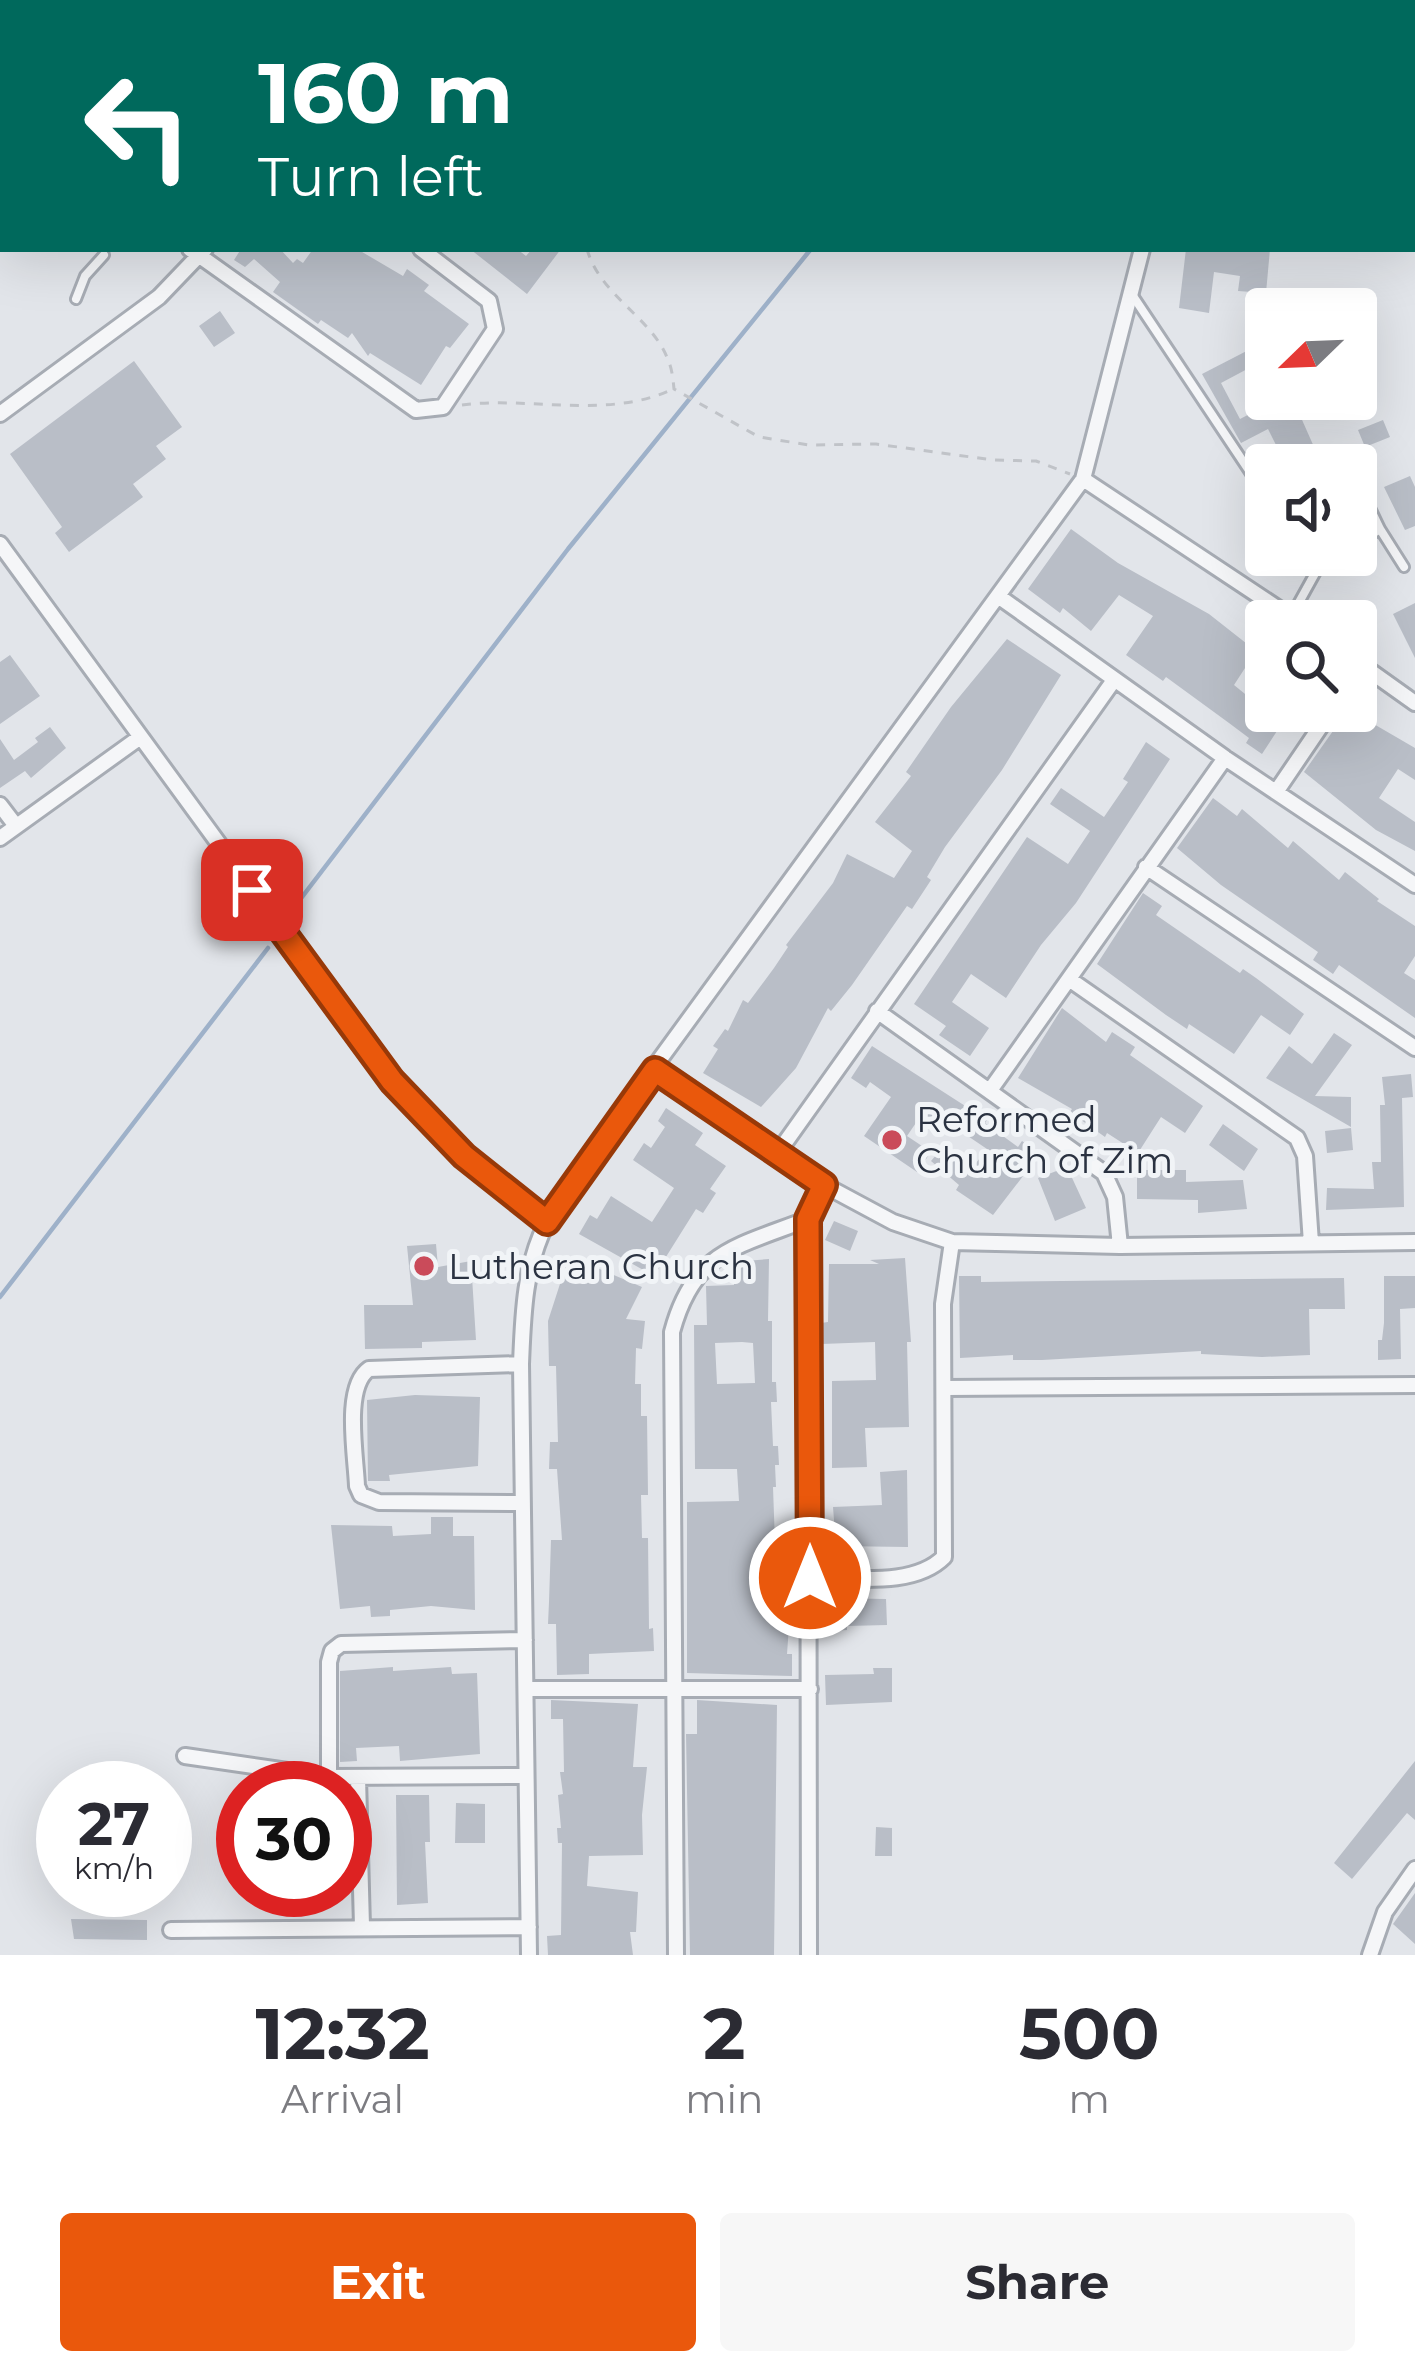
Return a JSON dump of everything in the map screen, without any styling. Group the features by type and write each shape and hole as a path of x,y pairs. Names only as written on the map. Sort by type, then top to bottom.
{"street":[{"path":"0,414 159,297 197,252"},
{"path":"199,252 416,410 443,407 495,328 489,301 425,252"},
{"path":"529,1955 520,1364 527,1279 547,1222 1083,478 1141,252"},
{"path":"1083,478 1266,600"},
{"path":"0,544 392,1081 464,1156 547,1222"},
{"path":"998,596 1225,758 1415,884"},
{"path":"1377,678 1415,703"},
{"path":"777,1154 1114,680"},
{"path":"1276,792 1317,732"},
{"path":"0,838 139,738"},
{"path":"991,1089 1225,758"},
{"path":"0,805 16,826"},
{"path":"1146,867 1415,1048"},
{"path":"1069,979 1297,1138 1305,1156 1311,1243"},
{"path":"877,1011 1104,1173 1115,1197 1120,1246"},
{"path":"655,1070 824,1185 893,1222 952,1242 1120,1246 1415,1242"},
{"path":"809,1955 808,1219 824,1185"},
{"path":"676,1955 669,1354 688,1285 715,1258 808,1219"},
{"path":"810,1578 910,1575 935,1566 944,1557 944,1288 952,1242"},
{"path":"520,1364 369,1369 360,1375 354,1397 361,1495 379,1502 523,1503"},
{"path":"946,1388 1415,1385"},
{"path":"329,1761 329,1662 341,1644 525,1640"},
{"path":"526,1689 810,1689"},
{"path":"184,1756 219,1761"},
{"path":"372,1778 525,1776"},
{"path":"1370,1955 1385,1912 1415,1869"},
{"path":"362,1917 362,1926"},
{"path":"171,1930 529,1927"}],"lane":[{"path":"76,299 85,276 104,256"},
{"path":"1131,293 1245,464"},
{"path":"1377,523 1404,567"}],"path":[{"path":"588,252 608,287 662,346 674,388 759,437 809,445 876,444 992,460 1036,460 1083,478"},
{"path":"443,407 599,404 659,396 674,388"}],"building":[{"path":"239,252 283,252 293,263 297,259 303,263 311,252 362,252 403,276 407,269 429,285 424,291 469,324 450,348 446,346 421,385 368,356 352,333 348,338 321,320 318,324 273,292 280,282 254,259 245,267 234,260"},
{"path":"474,252 526,256 559,252 527,294"},
{"path":"1186,252 1270,252 1266,288 1238,291 1240,276 1214,272 1209,313 1179,308"},
{"path":"220,311 235,333 214,347 199,326"},
{"path":"1245,352 1245,370 1221,383 1240,419 1302,420 1313,444 1276,444 1268,429 1241,443 1202,374"},
{"path":"134,361 182,427 156,446 166,459 133,484 143,497 69,552 55,533 62,527 10,454"},
{"path":"1383,420 1390,437 1364,444 1358,430"},
{"path":"1410,476 1415,487 1415,526 1405,530 1384,487"},
{"path":"1071,529 1118,563 1209,614 1245,642 1245,668 1234,685 1245,694 1245,732 1276,732 1262,754 1246,743 1249,738 1166,677 1163,681 1126,655 1153,616 1119,595 1091,631 1063,608 1060,613 1028,589"},
{"path":"1415,603 1415,658 1393,614"},
{"path":"1007,639 1061,675 1002,770 945,847 912,909 907,906 852,985 831,1011 828,1008 796,1068 761,1107 703,1073 718,1049 713,1046 728,1031 743,1000 748,1003 774,968 833,883 847,854 894,878 912,851 875,822 911,776 906,772 951,707"},
{"path":"10,655 40,696 0,724 0,662"},
{"path":"1377,726 1415,748 1415,780 1398,769 1379,798 1415,822 1415,851 1376,830 1304,772 1332,732 1377,732"},
{"path":"50,727 66,748 31,778 25,771 0,788 0,739 14,760"},
{"path":"1146,742 1170,759 1076,903 1006,998 971,974 952,1002 989,1028 970,1056 939,1035 946,1026 914,1004 1027,837 1068,864 1090,831 1050,804 1061,788 1104,817 1128,782 1123,779"},
{"path":"1213,798 1237,816 1242,809 1288,848 1293,841 1339,880 1345,872 1415,926 1415,956 1404,973 1415,980 1415,1018 1339,965 1333,974 1313,960 1318,952 1221,885 1177,848"},
{"path":"1143,893 1162,906 1156,915 1304,1014 1290,1035 1261,1015 1234,1054 1189,1024 1187,1029 1097,964"},
{"path":"1062,1008 1106,1042 1112,1032 1135,1047 1130,1055 1203,1106 1185,1133 1161,1117 1138,1153 1107,1133 1105,1137 1072,1109 1018,1078"},
{"path":"1334,1033 1352,1045 1315,1096 1351,1097 1351,1127 1266,1078 1289,1046 1312,1064"},
{"path":"872,1046 987,1120 1018,1147 1022,1141 1040,1154 993,1215 956,1190 959,1185 931,1161 942,1148 969,1172 987,1149 953,1126 950,1132 922,1114 907,1136 931,1152 917,1172 864,1136 891,1097 870,1082 866,1088 851,1078"},
{"path":"1411,1074 1413,1097 1402,1098 1404,1207 1326,1210 1327,1188 1374,1189 1372,1162 1381,1162 1382,1077"},
{"path":"666,1108 703,1133 695,1145 726,1166 710,1189 716,1193 703,1213 696,1209 654,1276 579,1234 590,1215 597,1219 611,1196 652,1222 674,1188 633,1160 644,1143 651,1148 665,1127 658,1121"},
{"path":"1223,1124 1258,1149 1244,1171 1209,1145"},
{"path":"1351,1128 1353,1150 1327,1153 1325,1131"},
{"path":"1067,1167 1086,1208 1055,1221 1038,1178"},
{"path":"1137,1170 1186,1170 1186,1182 1243,1180 1247,1209 1198,1213 1198,1200 1137,1199"},
{"path":"834,1221 858,1231 850,1251 825,1240"},
{"path":"436,1244 438,1267 471,1261 476,1340 422,1342 422,1348 365,1349 364,1305 413,1305 407,1246"},
{"path":"569,1256 642,1287 626,1319 645,1321 642,1349 636,1348 635,1384 641,1384 641,1416 647,1416 648,1495 641,1495 642,1538 648,1538 649,1629 653,1628 654,1651 589,1654 589,1674 557,1675 556,1624 548,1624 551,1540 562,1540 557,1469 549,1469 550,1442 558,1442 556,1366 549,1366 548,1321"},
{"path":"905,1258 911,1342 907,1342 909,1427 865,1428 867,1467 832,1468 832,1381 876,1380 875,1342 822,1344 821,1323 828,1322 829,1264 879,1264 870,1260"},
{"path":"769,1259 768,1321 772,1321 772,1382 776,1382 777,1402 771,1402 773,1446 778,1446 779,1465 775,1465 773,1487 778,1626 789,1626 787,1654 792,1654 792,1676 687,1673 687,1502 739,1501 737,1469 695,1469 694,1325 707,1325 706,1286 734,1285 733,1262","holes":["715,1343 753,1343 755,1383 717,1384"]},
{"path":"959,1276 981,1276 981,1282 1344,1278 1345,1309 1309,1309 1310,1355 1262,1357 1201,1351 1042,1360 1013,1360 1013,1355 960,1358"},
{"path":"1384,1276 1415,1276 1415,1308 1400,1309 1401,1359 1378,1360"},
{"path":"415,1395 480,1397 478,1466 368,1481 367,1400"},
{"path":"907,1470 908,1547 836,1546 833,1507 882,1505 880,1472"},
{"path":"431,1517 453,1517 453,1536 474,1536 475,1610 431,1606 371,1617 370,1606 340,1609 331,1525 392,1526 393,1536 431,1534"},
{"path":"832,1598 886,1599 887,1625 833,1631"},
{"path":"451,1667 452,1674 477,1673 480,1754 400,1761 399,1746 356,1748 357,1761 340,1761 340,1671"},
{"path":"873,1668 892,1668 892,1702 826,1705 825,1675 874,1674"},
{"path":"551,1700 638,1704 633,1767 647,1767 643,1855 589,1856 587,1886 638,1892 636,1932 630,1932 633,1955 548,1955 547,1936 561,1935 562,1843 558,1843 557,1828 561,1828 558,1795 563,1794 560,1772 564,1772 563,1719 551,1719"},
{"path":"697,1700 777,1705 774,1955 690,1955 686,1734 697,1734"},
{"path":"1415,1761 1415,1820 1407,1813 1352,1879 1334,1863"},
{"path":"396,1795 429,1795 428,1903 397,1905"},
{"path":"456,1803 485,1804 485,1843 455,1843"},
{"path":"876,1827 892,1828 892,1856 875,1856"},
{"path":"1415,1893 1415,1944 1393,1924"},
{"path":"71,1919 147,1920 147,1940 74,1939"}],"waterway":[{"path":"286,918 568,549 809,252"},
{"path":"0,1297 268,948"}],"place":[{"name":"Reformed Church of Zim","path":"892,1140"},
{"name":"Lutheran Church","path":"424,1266"}],"route":[{"path":"252,890 392,1081 464,1156 547,1222 655,1070 824,1185 808,1219 810,1578"}]}
